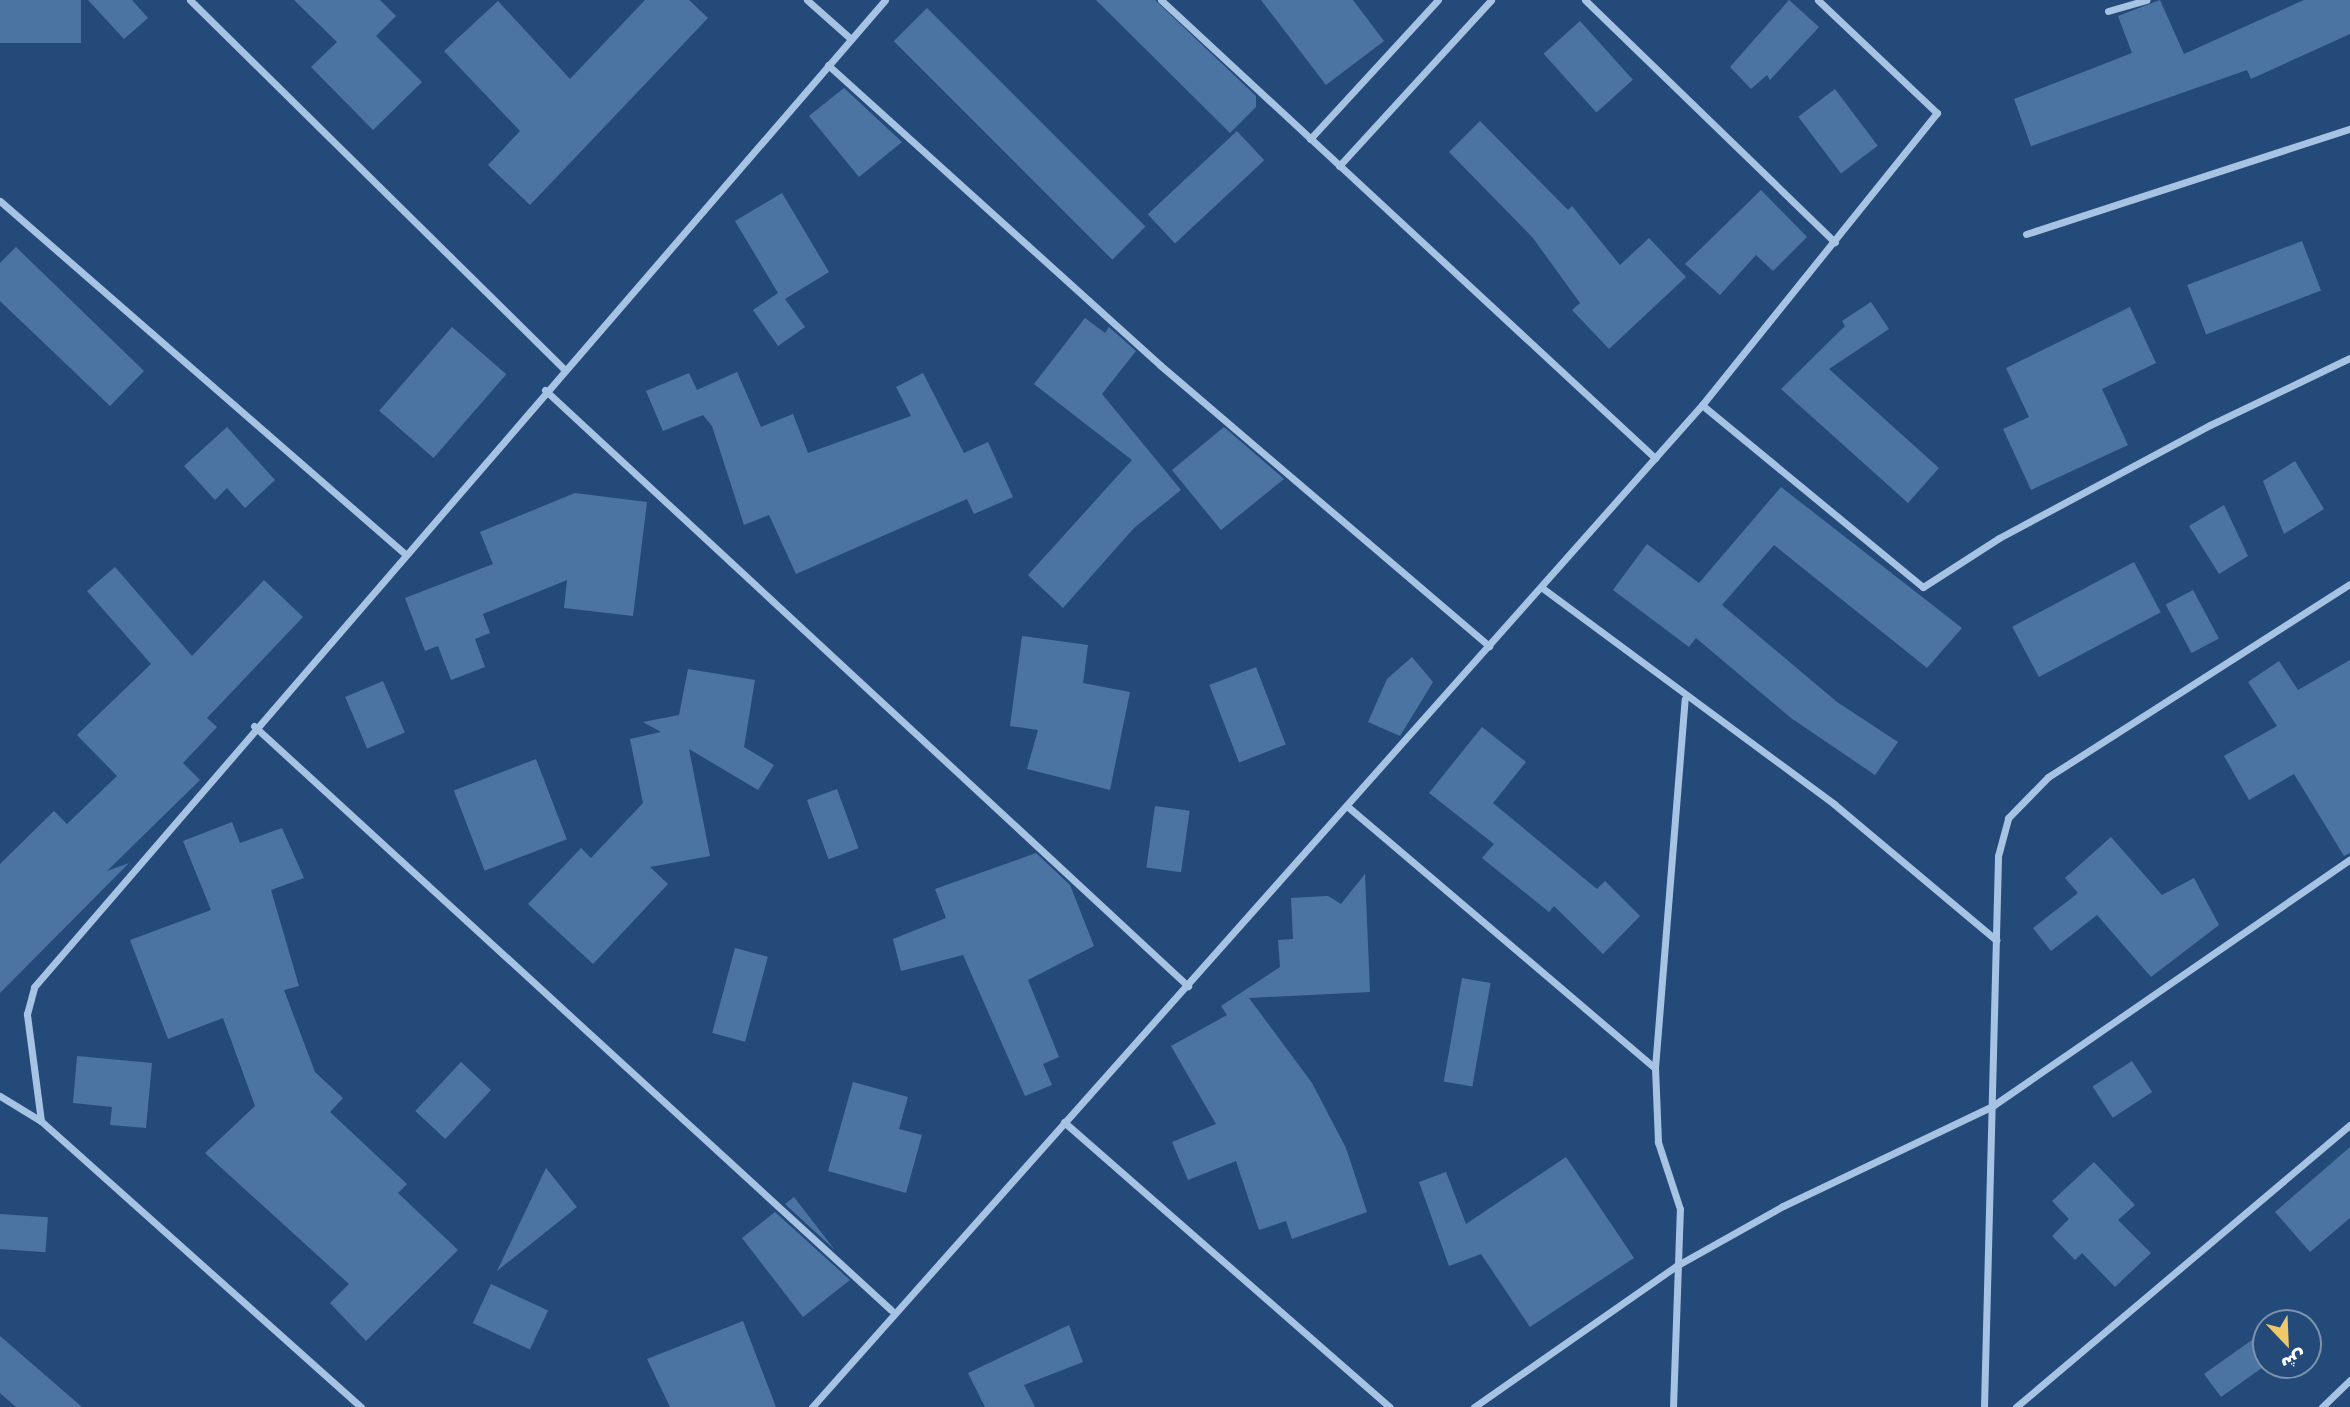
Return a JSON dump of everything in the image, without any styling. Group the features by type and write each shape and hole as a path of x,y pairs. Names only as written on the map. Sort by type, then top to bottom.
{"street":[{"path":"190,0 564,369"},
{"path":"807,0 851,39"},
{"path":"41,1121 28,1027 34,987 254,726 885,0"},
{"path":"1161,0 1655,458"},
{"path":"1310,139 1438,0"},
{"path":"1339,166 1490,0"},
{"path":"1585,0 1835,242"},
{"path":"812,1407 891,1310 1188,986 1702,405 1937,113 1818,0"},
{"path":"2108,11 2146,0"},
{"path":"828,65 1160,365 1489,646"},
{"path":"2026,234 2350,129"},
{"path":"0,201 404,553"},
{"path":"1702,405 1923,587 1999,538 2210,425 2350,358"},
{"path":"545,390 1188,986"},
{"path":"1984,1407 1998,856 2008,818 2048,777 2350,584"},
{"path":"1541,587 1685,699 1834,804 1996,940"},
{"path":"1673,1407 1680,1209 1658,1142 1655,1068 1685,699"},
{"path":"254,726 891,1310"},
{"path":"1347,806 1655,1068"},
{"path":"1474,1407 1676,1266 1783,1206 1991,1107 2350,859"},
{"path":"0,1096 41,1121 361,1407"},
{"path":"1064,1122 1390,1407"},
{"path":"2016,1407 2350,1125"},
{"path":"2322,1407 2350,1380"}],"building":[{"path":"0,0 81,0 81,43 0,43"},
{"path":"88,0 132,0 148,18 124,39"},
{"path":"294,0 380,0 396,16 376,36 422,82 373,130 311,67 337,42"},
{"path":"645,0 689,0 708,18 530,205 488,165 520,131 444,51 498,1 570,79"},
{"path":"1096,0 1155,0 1256,96 1256,107 1230,133"},
{"path":"1261,0 1353,0 1384,41 1326,85"},
{"path":"1789,0 1819,27 1770,80 1767,75 1751,89 1730,67"},
{"path":"2160,0 2184,54 2304,0 2350,0 2350,34 2251,79 2247,70 2031,146 2014,99 2132,53 2118,16"},
{"path":"927,8 1145,226 1112,260 894,41"},
{"path":"1580,21 1633,80 1596,112 1544,54"},
{"path":"844,88 902,142 859,177 809,116"},
{"path":"1835,89 1878,146 1841,173 1798,117"},
{"path":"1480,121 1568,210 1572,206 1620,265 1649,238 1686,277 1609,349 1572,310 1580,303 1533,238 1449,152"},
{"path":"1237,131 1264,160 1175,243 1148,214"},
{"path":"1761,190 1807,237 1773,271 1756,255 1720,295 1685,264"},
{"path":"782,193 829,272 785,299 805,327 778,346 753,310 778,293 735,221"},
{"path":"2302,241 2321,290 2206,335 2187,285"},
{"path":"16,247 144,371 110,406 0,301 0,263"},
{"path":"1871,302 1889,329 1829,369 1939,468 1908,503 1781,389 1845,326 1842,321"},
{"path":"2130,307 2156,363 2102,389 2128,445 2031,490 2003,429 2029,417 2006,368"},
{"path":"1085,318 1105,333 1109,327 1136,351 1102,394 1181,490 1134,528 1063,608 1028,575 1132,460 1034,384"},
{"path":"452,327 506,374 434,458 379,411"},
{"path":"737,372 761,427 793,414 808,453 911,416 896,387 923,373 964,453 988,442 1013,497 974,514 967,499 796,574 769,515 744,525 712,426 703,415 663,431 646,391 689,373 697,390"},
{"path":"227,427 275,480 245,508 227,488 215,500 184,466"},
{"path":"1224,427 1284,479 1221,530 1172,470"},
{"path":"2295,461 2324,509 2284,534 2263,481"},
{"path":"1781,487 1962,628 1927,668 1774,545 1722,605 1837,702 1898,742 1875,775 1791,718 1696,638 1689,647 1613,590 1647,544 1699,583"},
{"path":"575,493 647,502 633,616 564,608 567,580 483,614 490,633 475,639 485,667 451,680 438,646 425,651 405,598 493,564 480,532"},
{"path":"2224,505 2248,556 2219,574 2189,526"},
{"path":"2134,562 2161,612 2039,677 2012,627"},
{"path":"115,567 192,656 264,580 303,617 207,718 217,727 183,763 200,780 107,871 129,863 0,993 0,864 54,811 67,824 117,776 77,735 151,664 87,591"},
{"path":"2193,590 2219,639 2191,653 2166,605"},
{"path":"1022,636 1088,645 1083,683 1130,692 1110,790 1027,769 1038,730 1010,726"},
{"path":"1412,657 1433,682 1400,736 1368,722 1387,679"},
{"path":"2350,660 2350,853 2344,856 2294,774 2249,800 2224,756 2277,726 2248,682 2279,661 2298,690"},
{"path":"1256,667 1286,744 1239,762 1209,685"},
{"path":"688,669 755,680 744,747 774,765 758,790 689,749 710,856 650,867 668,884 593,964 528,904 581,848 591,858 643,803 630,739 661,732 643,722 679,715"},
{"path":"383,681 405,733 367,749 345,697"},
{"path":"1482,727 1526,762 1493,803 1597,889 1605,881 1640,916 1603,954 1554,906 1549,912 1482,858 1494,844 1429,793"},
{"path":"536,759 567,839 485,871 454,791"},
{"path":"837,789 859,848 828,859 807,800"},
{"path":"1155,806 1190,811 1181,872 1146,867"},
{"path":"232,822 240,843 282,828 304,878 271,890 299,986 284,990 315,1072 343,1098 330,1112 407,1184 398,1193 458,1250 366,1341 330,1303 349,1284 205,1153 255,1106 223,1018 168,1039 130,940 211,910 183,841"},
{"path":"2111,837 2162,895 2194,878 2219,925 2151,977 2097,915 2051,951 2033,928 2078,893 2065,878"},
{"path":"1036,853 1070,885 1094,946 1028,980 1059,1057 1043,1064 1052,1085 1025,1096 963,955 901,971 893,939 946,918 935,889"},
{"path":"1365,874 1370,992 1249,998 1312,1083 1346,1148 1367,1212 1292,1239 1286,1221 1259,1230 1236,1161 1188,1180 1172,1142 1216,1124 1171,1046 1227,1015 1221,1006 1280,967 1278,940 1293,939 1291,898 1328,896 1341,904"},
{"path":"735,948 768,957 745,1042 712,1033"},
{"path":"1462,978 1491,983 1472,1086 1444,1081"},
{"path":"77,1056 152,1063 146,1128 110,1125 112,1107 73,1103"},
{"path":"2132,1061 2152,1092 2113,1118 2093,1087"},
{"path":"461,1062 491,1090 445,1139 415,1111"},
{"path":"853,1082 908,1097 899,1129 922,1135 906,1193 828,1171"},
{"path":"2350,1147 2350,1218 2310,1252 2275,1212"},
{"path":"1566,1157 1634,1258 1530,1327 1481,1254 1449,1266 1419,1182 1446,1172 1466,1224"},
{"path":"2094,1162 2135,1205 2118,1220 2151,1253 2115,1287 2082,1253 2075,1260 2052,1236 2069,1219 2052,1201"},
{"path":"546,1168 577,1207 497,1271"},
{"path":"794,1197 831,1245 835,1250 785,1204"},
{"path":"775,1212 850,1280 803,1317 742,1238"},
{"path":"0,1214 48,1217 45,1252 0,1249"},
{"path":"491,1284 548,1311 530,1350 473,1323"},
{"path":"743,1321 776,1407 670,1407 647,1359"},
{"path":"1069,1325 1083,1362 1024,1385 1035,1407 985,1407 968,1373"},
{"path":"0,1336 82,1407 16,1407 0,1393"},
{"path":"2252,1340 2252,1375 2221,1397 2204,1374"}]}
